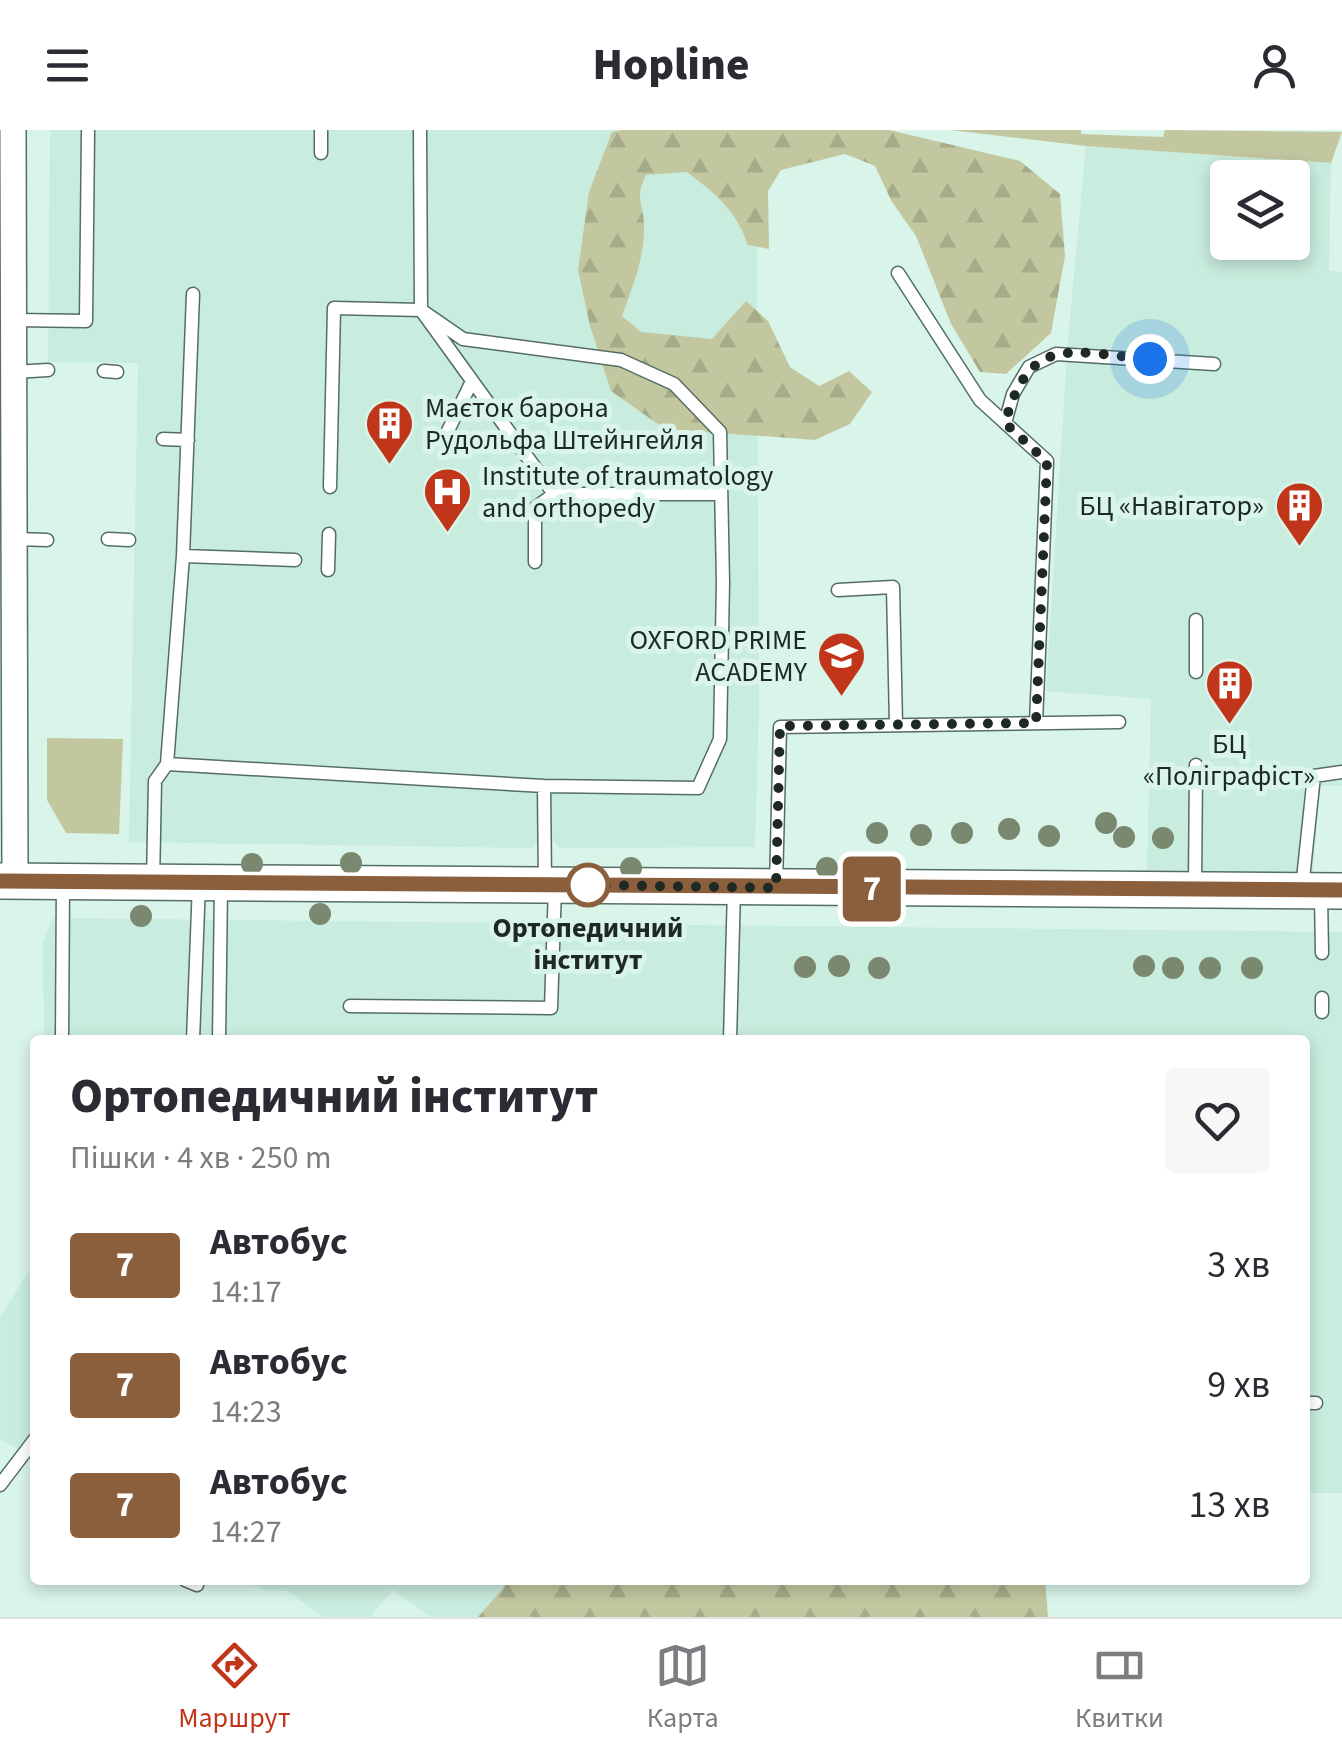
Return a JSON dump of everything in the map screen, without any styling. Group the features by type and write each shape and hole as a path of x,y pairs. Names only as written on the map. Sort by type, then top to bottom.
{"main road":[{"path":"8,881 1322,891"}],"street":[{"path":"8,881 15,539 7,488 14,320 7,268 13,130"}],"lane":[{"path":"321,130 321,153"},
{"path":"420,130 421,310 554,494"},
{"path":"14,320 86,321 88,132"},
{"path":"898,273 980,400 1047,462 1036,723"},
{"path":"153,882 155,781 167,764 183,556 194,294"},
{"path":"167,764 544,786 698,788 720,739 720,432 674,384 621,360 463,339 421,310 334,308 330,487"},
{"path":"1005,423 1013,394 1028,367 1056,354 1214,364"},
{"path":"14,372 48,370"},
{"path":"444,439 472,381"},
{"path":"163,439 188,440"},
{"path":"535,562 536,508 554,494 721,494"},
{"path":"328,570 329,534"},
{"path":"15,539 47,540"},
{"path":"108,539 129,540"},
{"path":"183,556 296,560"},
{"path":"838,590 893,587 896,725"},
{"path":"1196,620 1196,672"},
{"path":"776,888 780,726 1119,722"},
{"path":"1195,890 1196,764"},
{"path":"1322,953 1314,776 1342,772"},
{"path":"350,1006 551,1008 544,786"},
{"path":"62,1035 63,882"},
{"path":"194,1035 210,883"},
{"path":"210,883 219,1035"},
{"path":"730,1035 734,888"},
{"path":"0,1486 30,1446"}],"shaded area":[{"name":"Institute of traumatology and orthopedy","path":"50,130 756,130 759,705 755,847 560,848 554,841 538,842 533,848 129,842 138,363 48,362"},
{"path":"1086,146 1288,160 1210,160 1210,260 1310,260 1310,162 1331,163 1329,270 1342,272 1342,786 1320,786 1313,874 1147,872 1151,699 1046,691 1068,339"},
{"path":"53,918 1342,932 1342,1493 1310,1493 1310,1035 44,1035 43,941"},
{"path":"30,1269 30,1456 0,1439 0,1318"},
{"path":"256,1585 1045,1585 1048,1617 431,1617 393,1590 370,1617 324,1617 287,1591 263,1590"}],"green space":[{"path":"889,130 1020,161 1060,194 1065,256 1051,333 1006,374 980,372 951,324 916,236 892,202 875,166 845,154 781,170 768,191 769,249 748,245 724,204 687,172 646,175 640,197 644,221 642,251 622,316 641,332 712,339 746,301 768,321 790,367 819,386 849,371 872,392 850,424 815,440 665,429 611,391 590,326 578,270 589,192 612,132"},
{"path":"950,130 1081,130 1081,134 1163,137 1165,130 1342,132 1331,163 1086,146"},
{"path":"47,738 123,739 119,834 66,833 47,800"},
{"path":"506,1585 1045,1585 1048,1617 478,1617"}],"bus line":[{"name":"7","path":"0,881 1342,890"}],"place":[{"name":"Маєток барона Рудольфа Штейнгейля","path":"390,466"},
{"name":"Institute of traumatology and orthopedy","path":"447,534"},
{"name":"БЦ «Навігатор»","path":"1299,548"},
{"name":"OXFORD PRIME ACADEMY","path":"842,698"},
{"name":"БЦ «Поліграфіст»","path":"1229,726"},
{"name":"Ортопедичний інститут","path":"588,885"}],"route":[{"path":"588,885 776,888 780,726 1036,723 1047,462 1005,423 1013,394 1028,367 1056,354 1150,359"}]}
